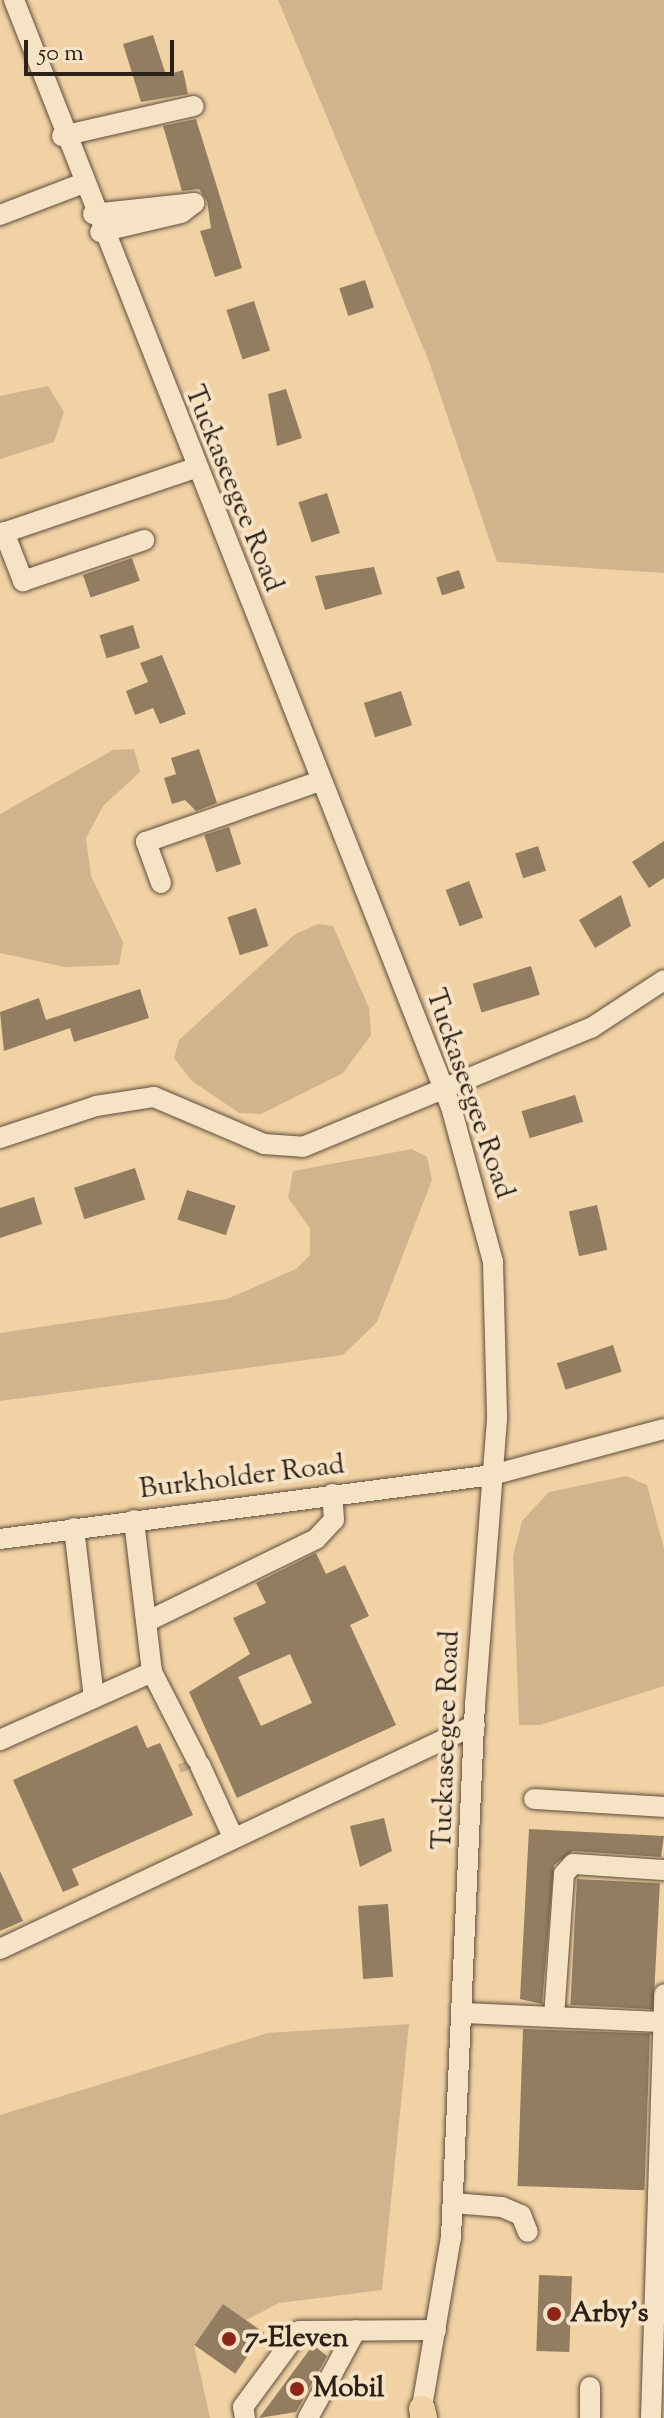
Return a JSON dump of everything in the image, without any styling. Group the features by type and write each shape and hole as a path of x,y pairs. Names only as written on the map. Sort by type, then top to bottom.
{"street":[{"name":"Tuckaseegee Road","path":"14,0 96,223 442,1086 493,1262 499,1361 475,1725 453,2203 422,2415"},
{"path":"62,136 194,106"},
{"path":"0,215 81,184"},
{"path":"144,540 23,581 2,533 195,468"},
{"path":"161,883 146,842 320,781"},
{"path":"0,1138 96,1106 154,1097 264,1144 303,1147 442,1086 591,1028 664,980"},
{"name":"Burkholder Road","path":"0,1539 492,1475 664,1429"},
{"path":"148,1621 316,1539 334,1520 332,1494"},
{"path":"134,1520 152,1672 192,1759 233,1837"},
{"path":"74,1528 84,1648 94,1698"},
{"path":"0,1740 152,1672"},
{"path":"0,1949 475,1725"},
{"path":"534,1799 664,1807"},
{"path":"554,2017 564,1874 573,1864 664,1870"},
{"path":"651,2418 664,1994"},
{"path":"464,2013 662,2022"},
{"path":"453,2203 502,2207 521,2215 528,2232"},
{"path":"308,2418 356,2330"},
{"path":"245,2418 243,2407 299,2331 436,2330"},
{"path":"590,2387 590,2418"}],"shaded area":[{"path":"278,0 664,0 664,573 497,562 428,359"},
{"path":"48,386 64,412 54,442 0,459 0,396"},
{"path":"134,749 140,772 103,806 86,838 91,876 123,942 119,965 65,967 0,953 0,814 113,750"},
{"path":"318,924 333,926 369,1008 371,1035 343,1073 261,1114 239,1113 192,1081 174,1058 179,1040 294,935"},
{"path":"412,1149 427,1157 432,1180 377,1322 343,1355 0,1401 0,1333 227,1299 296,1269 310,1255 310,1228 288,1198 293,1171"},
{"path":"626,1476 647,1485 664,1549 664,1686 540,1725 519,1725 513,1556 522,1521 549,1492"},
{"path":"409,2024 382,2290 279,2303 246,2320 223,2304 194,2345 210,2418 0,2418 0,2115 268,2033"}],"building":[{"path":"153,35 166,75 183,70 188,94 141,102 123,44"},
{"path":"196,119 242,268 215,277 200,231 211,228 207,201 199,189 182,191 163,126"},
{"path":"365,280 374,308 348,316 339,288"},
{"path":"254,301 270,350 242,359 226,310"},
{"path":"286,389 302,438 277,446 268,394"},
{"path":"327,493 340,533 311,542 298,502"},
{"path":"132,558 140,581 91,598 83,575"},
{"path":"374,567 382,594 325,610 315,576"},
{"path":"459,570 465,588 442,595 436,577"},
{"path":"133,625 140,648 107,658 100,635"},
{"path":"162,655 186,714 160,724 153,708 135,715 126,691 148,682 140,663"},
{"path":"401,691 412,725 375,737 364,703"},
{"path":"199,749 217,803 196,811 185,800 172,804 164,778 176,774 171,758"},
{"path":"229,827 241,864 216,872 204,835"},
{"path":"664,841 664,878 649,888 632,862"},
{"path":"538,846 546,871 523,878 515,853"},
{"path":"469,881 483,917 460,926 446,890"},
{"path":"621,895 631,926 595,948 579,920"},
{"path":"256,908 268,946 240,955 227,917"},
{"path":"531,966 540,995 481,1013 473,984"},
{"path":"140,989 149,1018 74,1042 70,1028 4,1051 0,1012 39,998 46,1020"},
{"path":"575,1095 583,1122 530,1138 521,1111"},
{"path":"135,1168 145,1199 84,1219 74,1188"},
{"path":"187,1190 236,1206 226,1235 177,1219"},
{"path":"34,1197 42,1224 0,1238 0,1208"},
{"path":"597,1205 607,1250 579,1256 569,1212"},
{"path":"613,1345 622,1372 566,1390 557,1363"},
{"path":"316,1553 326,1574 345,1565 369,1616 350,1625 396,1725 237,1798 189,1692 250,1654 233,1618 266,1603 256,1583","holes":["290,1654 312,1703 261,1726 238,1677"]},
{"path":"137,1725 147,1748 160,1743 193,1815 72,1869 79,1885 63,1892 13,1780"},
{"path":"384,1818 392,1851 360,1867 350,1826"},
{"path":"529,1829 664,1836 661,1857 573,1851 554,1865 542,2004 520,1999"},
{"path":"0,1871 23,1921 0,1931"},
{"path":"577,1879 660,1883 653,2009 570,2005"},
{"path":"388,1904 393,1977 363,1979 358,1906"},
{"path":"523,2029 650,2033 644,2190 518,2186"},
{"name":"Arby's","path":"539,2275 572,2276 569,2352 536,2351"},
{"name":"7-Eleven","path":"223,2304 264,2333 235,2374 194,2345"},
{"name":"Mobil","path":"313,2345 327,2356 296,2412 259,2418"}],"tunnel":[{"path":"187,1761 190,1769"}],"place":[{"name":"Arby's","path":"554,2314"},
{"name":"7-Eleven","path":"229,2339"},
{"name":"Mobil","path":"297,2389"}]}
